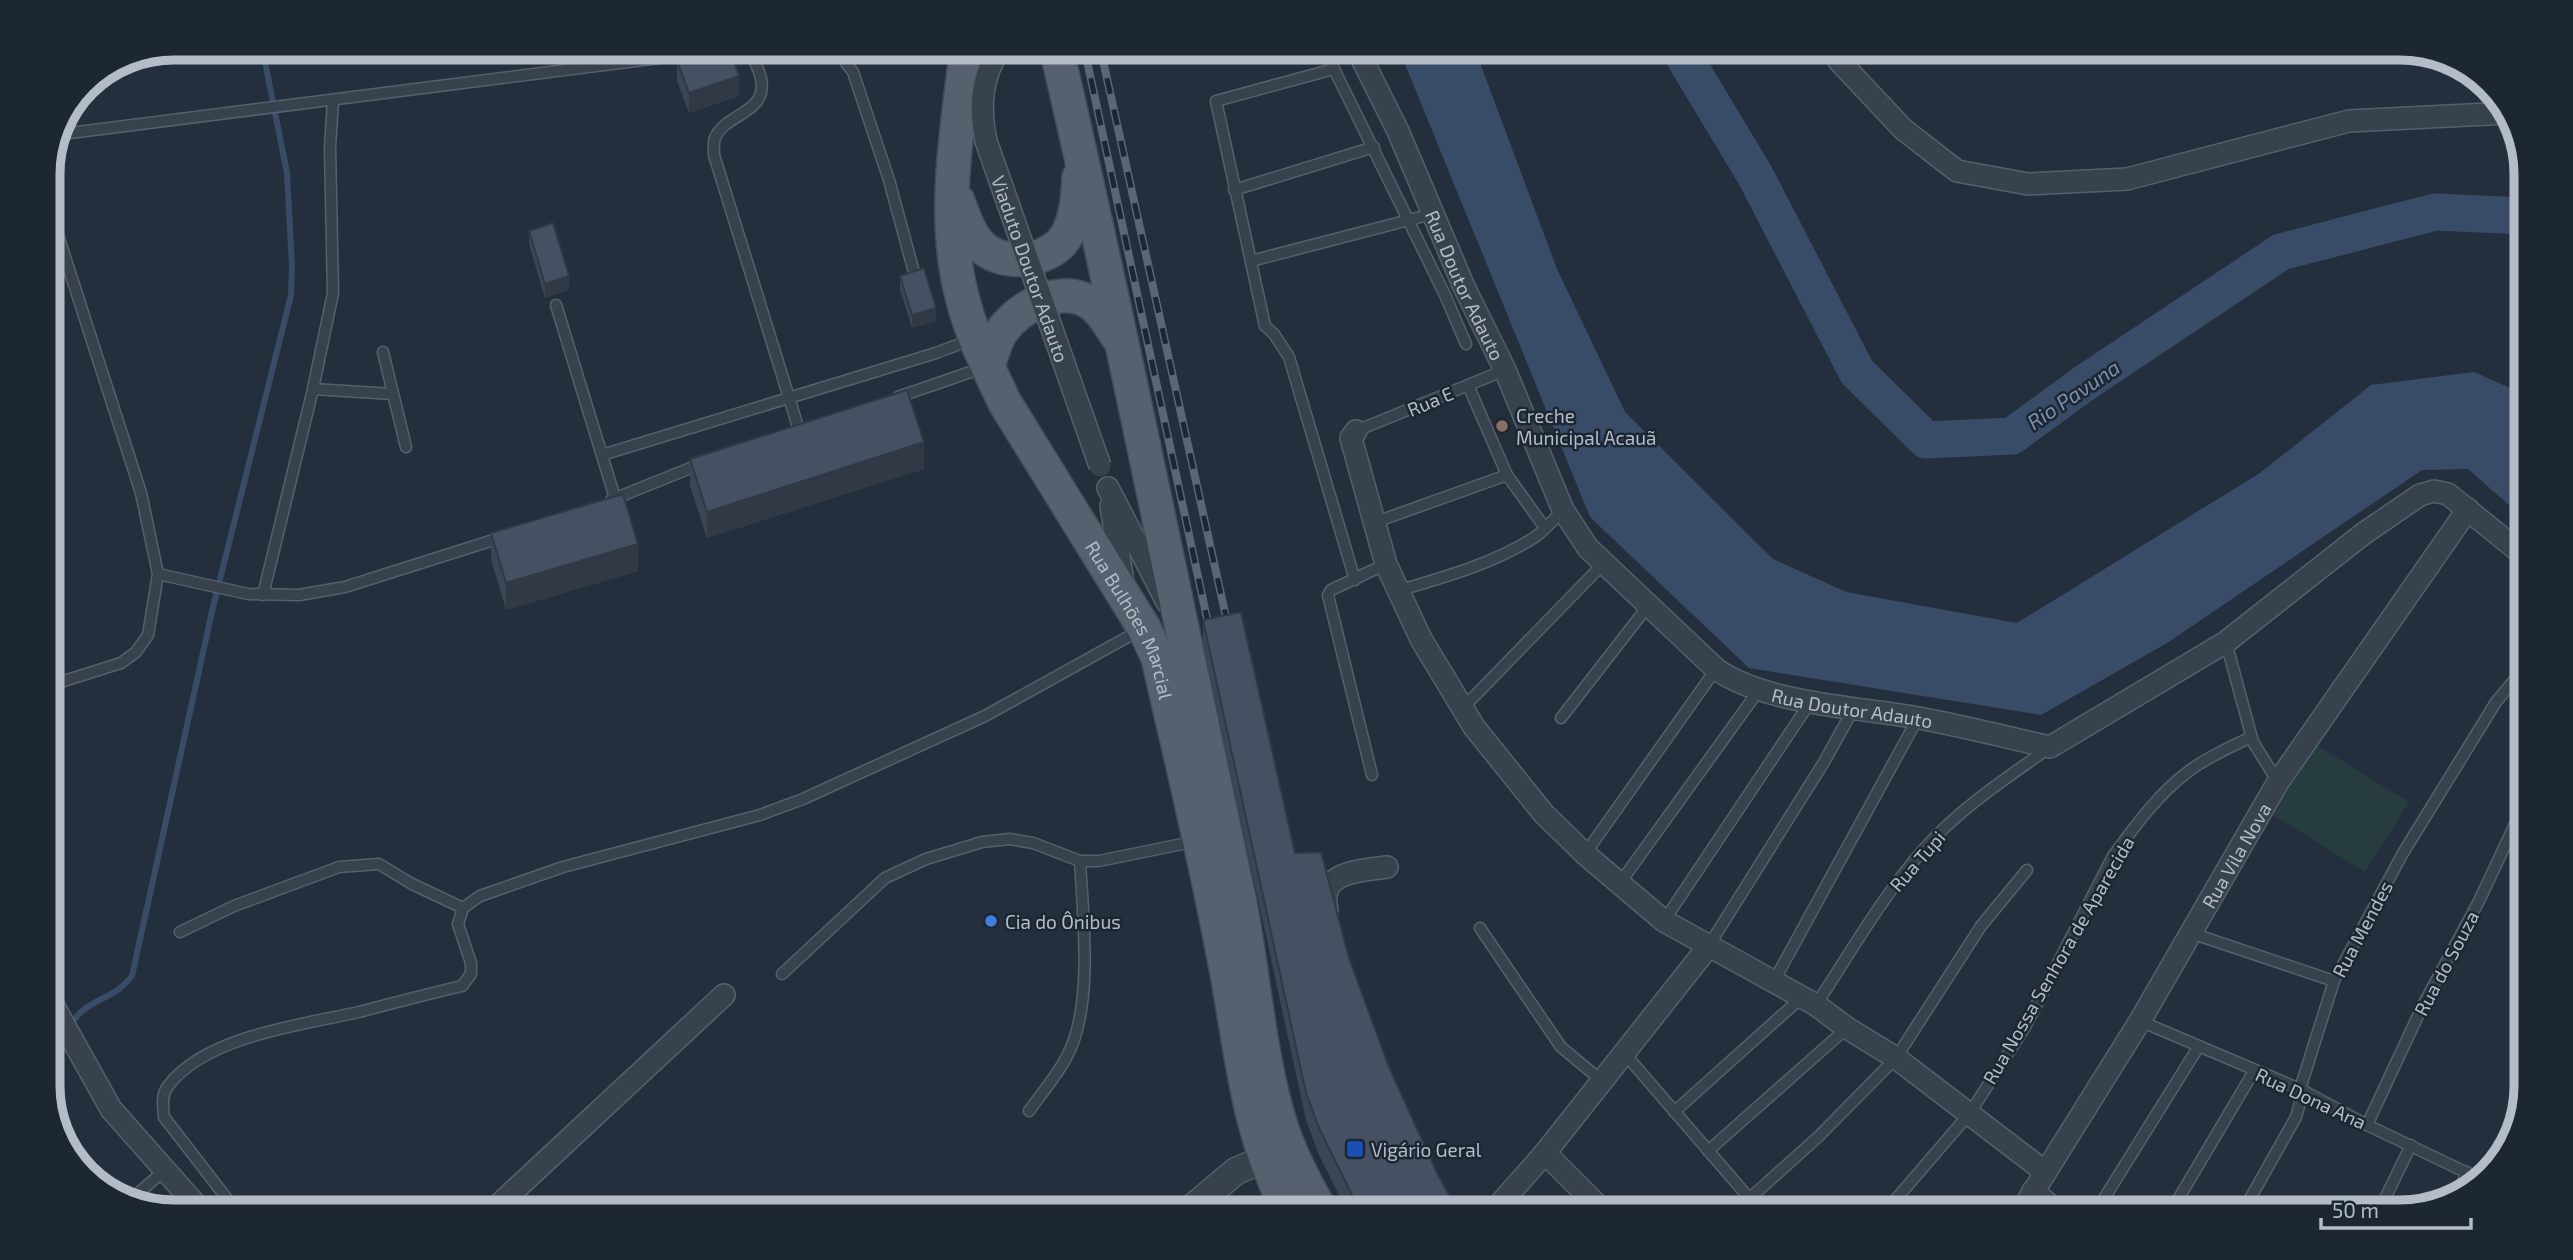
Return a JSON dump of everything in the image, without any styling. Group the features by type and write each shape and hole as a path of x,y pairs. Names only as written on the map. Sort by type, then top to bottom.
{"main road":[{"name":"Rua Bulhões Marcial","path":"966,60 953,185 952,232 957,275 964,304 1005,403 1126,597 1157,658 1238,892 1276,1107 1294,1161 1315,1200"},
{"name":"Rua Bulhões Marcial","path":"1059,60 1184,635 1202,792 1199,841 1225,963 1244,1074 1264,1159 1283,1200"},
{"path":"953,185 965,219 978,244 995,257 1014,260 1038,256 1059,244 1069,230 1076,208 1079,147"},
{"path":"982,352 1019,313 1040,301 1060,296 1077,296 1091,303 1104,315 1122,344"}],"street":[{"name":"Viaduto Doutor Adauto","path":"994,60 986,75 982,96 981,118 986,141 1108,488 1184,635"},
{"name":"Rua Doutor Adauto","path":"1362,60 1398,131 1563,510 1588,548 1731,680 1759,690 1811,701 1917,718 2050,747"},
{"path":"1839,60 1902,129 1957,171 2028,184 2127,179 2349,121 2496,114"},
{"path":"1356,431 1351,438 1352,442 1373,523 1397,592 1462,709 1539,809 1586,854 1664,921 1774,981 1896,1058 2044,1171"},
{"name":"Viaduto Doutor Adauto","path":"1108,488 1126,597"},
{"path":"2050,747 2226,642 2363,534 2420,495 2434,491 2448,494 2513,547"},
{"name":"Rua Vila Nova","path":"2028,1200 2140,1021 2278,782 2468,509"},
{"path":"1334,932 1326,906 1327,886 1345,874 1388,867"},
{"path":"1503,1200 1545,1153 1708,947"},
{"path":"504,1200 724,995"},
{"path":"60,1019 111,1109 191,1200"},
{"path":"1545,1153 1592,1200"},
{"path":"1201,1200 1236,1171 1264,1159"},
{"path":"2033,1191 2044,1200"}],"lane":[{"path":"67,133 648,60"},
{"path":"753,60 761,80 758,102 720,130 714,140 714,155 799,430"},
{"path":"844,60 853,72 889,180 915,276"},
{"path":"1331,60 1445,295 1466,344"},
{"path":"1334,69 1216,100 1265,326 1274,334 1289,357 1355,580"},
{"path":"263,596 333,293 330,147 333,101"},
{"path":"1234,190 1374,146"},
{"path":"1251,261 1432,214"},
{"path":"60,244 141,493 158,574 148,635 136,652 121,663 60,681"},
{"path":"556,305 602,455 610,500 716,459"},
{"path":"383,352 406,447"},
{"path":"602,455 936,353 982,352"},
{"path":"891,399 982,352"},
{"name":"Rua E","path":"1356,431 1504,370"},
{"path":"1468,385 1507,475 1545,528"},
{"path":"313,388 392,394"},
{"path":"787,434 812,426"},
{"path":"1373,523 1507,475"},
{"path":"1397,592 1476,567 1537,535 1563,510"},
{"path":"158,574 248,594 299,595 345,587 510,534"},
{"path":"1462,709 1604,563"},
{"path":"1372,775 1328,598 1331,590 1386,564"},
{"path":"1561,718 1648,606"},
{"path":"228,1200 164,1117 163,1099 167,1087 184,1070 212,1052 255,1034 462,986 471,974 471,963 458,924 463,908 480,896 563,867 760,815 803,799 985,716 1144,628"},
{"path":"2226,642 2251,737 2278,782"},
{"path":"1586,854 1716,668"},
{"name":"Rua Mendes","path":"2249,1200 2296,1117 2300,1089 2334,981 2403,853 2496,702 2514,681"},
{"path":"1620,883 1759,690"},
{"path":"1664,921 1811,701"},
{"path":"1708,947 1824,762 1855,707"},
{"path":"1774,981 1917,718"},
{"name":"Rua Nossa Senhora de Aparecida","path":"1895,1200 1970,1113 2025,1027 2113,856 2130,832 2153,805 2189,771 2251,737"},
{"name":"Rua Tupi","path":"1674,1112 1809,1002 1924,849 1967,807 2050,747"},
{"name":"Rua do Souza","path":"2367,1125 2424,1003 2479,901 2514,827"},
{"path":"782,974 885,878 926,859 982,842 1010,839 1033,843 1080,861 1098,861 1199,841"},
{"path":"1029,1111 1067,1057 1079,1016 1085,969 1080,861"},
{"path":"180,932 234,906 339,867 379,864 412,884 463,908"},
{"path":"1625,1054 1749,1199 1819,1136 1896,1058 1981,926 2027,870"},
{"path":"1480,928 1561,1047 1602,1081"},
{"path":"2191,933 2334,981"},
{"name":"Rua Dona Ana","path":"2140,1021 2300,1089 2367,1125 2472,1175"},
{"path":"1708,1151 1847,1028"},
{"path":"2103,1200 2199,1046"},
{"path":"2178,1200 2255,1071"},
{"path":"2384,1200 2411,1145"},
{"path":"137,1194 165,1170"},
{"path":"2463,1181 2467,1172"}],"green space":[{"path":"2308,740 2409,802 2365,872 2265,810"}],"water":[{"path":"1403,60 1479,60 1557,269 1625,412 1773,559 1846,592 2017,623 2260,473 2371,385 2474,372 2513,389 2513,509 2468,469 2422,470 2167,643 2041,715 1749,668 1590,517"}],"building":[{"path":"733,60 739,76 689,93 677,61"},
{"path":"553,223 569,276 545,284 529,231"},
{"path":"924,268 936,308 912,315 900,276"},
{"path":"907,390 924,442 707,512 690,459"},
{"path":"623,494 638,544 506,583 491,533"},
{"path":"1241,612 1295,853 1321,852 1349,958 1389,1067 1452,1200 1354,1199 1319,1128 1306,1093 1203,620"}],"waterway":[{"path":"60,1037 81,1012 115,991 132,976 213,607 291,295 287,173 265,60"},
{"name":"Rio Pavuna","path":"1686,60 1755,175 1857,372 1926,440 2012,436 2083,384 2281,252 2435,212 2513,215"}],"railway":[{"path":"1087,60 1211,637"},
{"path":"1103,60 1230,635"}],"place":[{"name":"Creche Municipal Acauã","path":"1502,426"},
{"name":"Cia do Ônibus","path":"991,921"},
{"name":"Vigário Geral","path":"1355,1149"}]}
